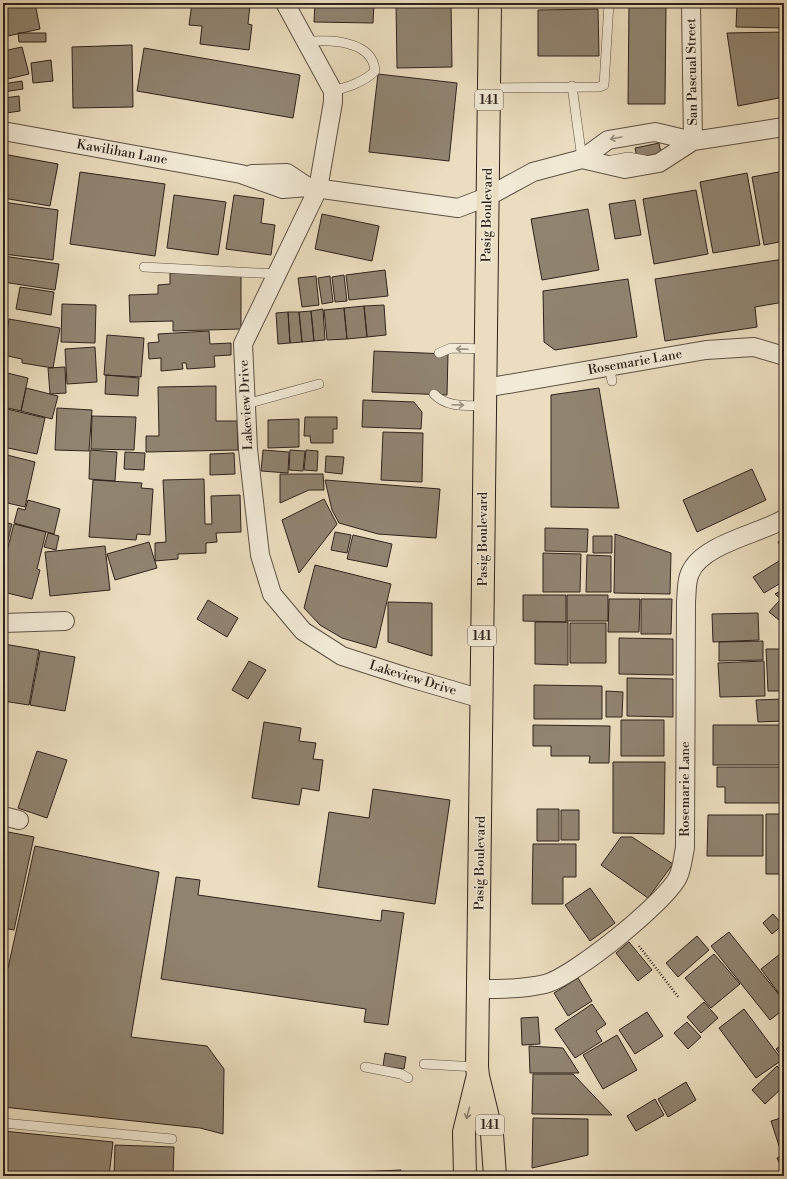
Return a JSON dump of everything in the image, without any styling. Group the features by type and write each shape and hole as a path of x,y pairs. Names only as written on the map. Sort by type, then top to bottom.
{"main road":[{"name":"Pasig Boulevard","path":"490,3 478,1071 492,1134 495,1176"},
{"name":"Pasig Boulevard","path":"465,1176 464,1132 478,1071"}],"street":[{"path":"285,3 333,91"},
{"name":"San Pascual Street","path":"691,3 693,141"},
{"name":"Lakeview Drive","path":"333,91 333,102 313,188 277,274 243,344 248,449 260,555 272,594 303,631 342,656 482,699"},
{"path":"588,161 608,140 655,132 693,141 784,127"},
{"name":"Kawilihan Lane","path":"3,131 241,174 286,173 313,188 458,208 487,197 533,172 588,161"},
{"path":"588,161 625,169 659,163 693,141"},
{"name":"Rosemarie Lane","path":"485,397 610,373 706,350 754,347 784,356"},
{"name":"Rosemarie Lane","path":"478,989 513,989 547,984 577,966 627,930 646,914 678,877 685,848 686,601 689,574 700,560 728,543 784,519"},
{"path":"3,623 65,621"}],"lane":[{"path":"490,88 572,86 599,87 605,84 609,3"},
{"path":"305,42 324,40 359,48 366,51 375,62 375,70 369,77 349,87 333,91"},
{"path":"572,86 588,161"},
{"path":"144,267 277,274"},
{"path":"439,353 451,348 485,349"},
{"path":"246,404 319,384"},
{"path":"434,394 439,399 450,404 485,397"},
{"path":"424,1064 478,1071"},
{"path":"365,1067 401,1074 408,1078"},
{"path":"3,1123 172,1139"}],"path":[{"path":"627,930 679,998"}],"building":[{"path":"3,3 35,3 40,29 3,37"},
{"path":"192,3 250,4 248,24 252,25 249,50 200,44 202,26 189,25"},
{"path":"315,3 374,3 373,23 314,22"},
{"path":"396,3 451,3 452,67 397,68"},
{"path":"629,3 666,3 665,104 628,104"},
{"path":"737,3 784,3 784,28 736,27"},
{"path":"598,9 599,56 538,56 538,10"},
{"path":"784,32 784,97 738,106 727,33"},
{"path":"18,33 46,33 46,42 19,42"},
{"path":"132,45 133,107 73,108 72,47"},
{"path":"22,47 29,74 3,80 3,51"},
{"path":"144,48 300,75 293,118 137,91"},
{"path":"51,60 53,81 33,83 31,63"},
{"path":"378,74 457,83 449,161 369,152"},
{"path":"22,81 23,89 3,92 3,84"},
{"path":"19,96 20,111 6,113 4,98"},
{"path":"659,143 661,153 637,158 635,148"},
{"path":"3,154 58,164 50,206 3,198"},
{"path":"784,171 784,241 764,245 752,177"},
{"path":"80,172 165,184 155,256 70,244"},
{"path":"747,173 760,245 713,253 700,182"},
{"path":"696,190 708,254 654,264 643,199"},
{"path":"174,195 226,202 218,255 167,248"},
{"path":"234,195 264,199 261,223 275,225 271,255 226,249"},
{"path":"635,200 641,235 615,239 609,204"},
{"path":"3,202 58,210 53,260 3,254"},
{"path":"588,209 599,270 542,280 531,219"},
{"path":"322,214 379,226 372,261 315,249"},
{"path":"3,256 59,264 55,290 3,282"},
{"path":"784,259 784,302 755,307 757,327 665,341 655,279"},
{"path":"385,270 388,296 349,300 346,275"},
{"path":"170,273 241,276 241,329 173,331 173,321 130,322 129,295 158,294 158,285 170,284"},
{"path":"344,275 347,301 335,302 332,277"},
{"path":"316,276 319,305 302,307 298,278"},
{"path":"330,276 333,302 322,304 318,278"},
{"path":"628,279 637,337 555,350 544,342 543,291"},
{"path":"20,287 54,292 51,315 16,309"},
{"path":"62,304 96,305 95,343 61,342"},
{"path":"384,305 386,335 367,337 364,306"},
{"path":"364,306 367,337 347,339 344,308"},
{"path":"344,308 347,339 327,340 324,310"},
{"path":"323,309 325,340 314,341 311,311"},
{"path":"311,311 314,341 302,342 299,312"},
{"path":"288,312 290,343 278,344 276,313"},
{"path":"288,312 299,312 302,342 290,343"},
{"path":"9,319 60,328 53,368 22,363 22,359 3,355"},
{"path":"209,331 210,344 231,343 231,355 214,356 215,367 187,369 186,363 182,363 183,369 161,371 161,358 149,359 148,343 159,342 158,334"},
{"path":"107,335 144,338 141,377 104,375"},
{"path":"95,347 97,382 67,384 65,349"},
{"path":"374,351 448,354 447,395 372,392"},
{"path":"65,367 66,393 50,394 48,368"},
{"path":"3,372 28,378 21,411 3,407"},
{"path":"106,375 139,378 138,396 105,394"},
{"path":"216,386 216,421 237,421 238,450 146,452 146,436 159,436 158,387"},
{"path":"26,388 58,396 52,419 21,411"},
{"path":"599,388 619,508 551,507 551,395"},
{"path":"363,400 414,402 422,412 421,429 362,427"},
{"path":"3,408 45,418 37,454 3,447"},
{"path":"57,408 92,410 89,451 55,450"},
{"path":"92,416 136,417 134,450 91,449"},
{"path":"305,417 337,417 337,429 333,429 333,443 311,443 310,436 304,436"},
{"path":"299,419 299,447 268,448 268,420"},
{"path":"383,432 423,433 422,482 381,480"},
{"path":"90,450 117,452 115,481 89,479"},
{"path":"263,450 289,452 288,473 261,471"},
{"path":"290,450 305,451 303,471 289,470"},
{"path":"306,450 318,451 317,471 304,470"},
{"path":"125,452 145,453 144,470 124,469"},
{"path":"234,453 235,474 210,475 210,454"},
{"path":"3,454 35,462 25,507 3,502"},
{"path":"326,456 344,457 342,474 325,472"},
{"path":"752,469 766,500 697,532 683,500"},
{"path":"280,474 323,474 324,490 309,490 280,503"},
{"path":"204,479 205,524 212,524 211,496 240,495 241,532 216,533 217,542 206,543 206,553 178,554 178,559 155,561 155,543 166,542 163,480"},
{"path":"93,480 142,483 141,488 153,489 150,535 137,534 136,540 89,537"},
{"path":"325,480 440,489 436,538 378,534 339,523 332,510"},
{"path":"324,499 337,524 299,573 282,520"},
{"path":"28,500 60,509 54,534 14,523 18,508 25,510"},
{"path":"3,522 12,524 3,560"},
{"path":"14,524 46,532 37,569 40,570 32,599 3,592 3,566"},
{"path":"545,528 588,529 587,552 545,551"},
{"path":"335,532 351,535 347,553 331,550"},
{"path":"48,533 59,536 56,550 44,547"},
{"path":"615,534 671,553 670,594 614,593"},
{"path":"353,535 392,544 387,567 347,559"},
{"path":"593,536 612,536 612,553 593,553"},
{"path":"784,538 784,552 778,542"},
{"path":"149,542 157,568 115,580 107,554"},
{"path":"105,546 110,590 50,596 45,552"},
{"path":"543,553 581,554 580,592 543,592"},
{"path":"587,555 611,556 611,592 586,592"},
{"path":"784,558 784,581 764,593 753,577"},
{"path":"315,565 391,584 376,648 342,638 320,625 304,608"},
{"path":"784,589 784,602 775,594"},
{"path":"523,595 566,595 566,622 523,621"},
{"path":"567,595 608,595 608,621 567,621"},
{"path":"609,599 640,599 639,632 608,632"},
{"path":"641,599 672,599 671,634 641,634"},
{"path":"208,600 238,618 227,637 197,619"},
{"path":"779,601 784,606 784,624 769,612"},
{"path":"388,602 432,603 432,656 388,642"},
{"path":"758,613 759,640 713,642 712,614"},
{"path":"535,622 568,622 568,665 535,664"},
{"path":"570,623 606,623 606,663 570,663"},
{"path":"619,638 673,639 673,675 619,674"},
{"path":"763,641 763,660 719,661 719,642"},
{"path":"4,644 39,650 29,705 3,701"},
{"path":"766,649 784,649 784,691 768,691"},
{"path":"40,651 75,657 65,711 30,705"},
{"path":"249,661 266,670 248,699 232,690"},
{"path":"764,661 765,696 720,697 718,663"},
{"path":"627,678 673,679 673,717 627,716"},
{"path":"534,685 602,686 602,719 534,719"},
{"path":"606,691 623,692 622,717 606,717"},
{"path":"784,699 784,721 758,722 756,700"},
{"path":"621,720 664,720 664,756 621,756"},
{"path":"264,722 301,728 299,741 316,743 313,759 323,760 319,791 302,788 299,805 252,798"},
{"path":"533,725 610,726 609,763 589,763 590,756 551,756 551,746 533,746"},
{"path":"713,725 783,725 782,765 713,765"},
{"path":"37,751 67,760 47,818 18,808"},
{"path":"613,762 665,762 664,834 613,833"},
{"path":"717,767 780,767 780,803 725,803 725,787 717,787"},
{"path":"373,789 450,800 435,904 318,887 329,812 369,818"},
{"path":"537,809 559,809 559,841 537,841"},
{"path":"561,810 579,810 579,840 561,840"},
{"path":"766,814 784,814 784,874 766,874"},
{"path":"708,815 763,815 763,856 707,856"},
{"path":"3,831 34,837 14,930 3,928"},
{"path":"621,837 632,837 673,864 648,898 601,865"},
{"path":"533,844 576,844 576,877 563,877 563,904 532,904"},
{"path":"35,846 159,872 131,1037 207,1046 224,1069 223,1134 200,1128 3,1107 3,968 8,968"},
{"path":"176,877 200,880 198,895 381,921 382,910 404,913 388,1025 364,1022 366,1009 161,979"},
{"path":"590,888 615,923 590,941 565,905"},
{"path":"773,914 783,925 772,934 763,923"},
{"path":"729,932 784,1001 784,1009 770,1020 711,946"},
{"path":"697,936 709,950 678,977 666,963"},
{"path":"629,942 652,970 638,981 616,953"},
{"path":"714,954 740,984 711,1008 685,978"},
{"path":"780,954 784,960 784,991 780,995 761,969"},
{"path":"578,978 592,1001 568,1016 554,993"},
{"path":"704,1002 718,1018 701,1033 687,1017"},
{"path":"592,1004 606,1024 596,1031 602,1041 575,1058 555,1029"},
{"path":"744,1009 782,1060 756,1078 719,1028"},
{"path":"647,1012 663,1036 635,1054 619,1030"},
{"path":"538,1017 540,1044 522,1045 521,1018"},
{"path":"687,1022 701,1037 688,1049 674,1033"},
{"path":"617,1035 637,1070 603,1089 583,1055"},
{"path":"784,1043 784,1059 776,1049"},
{"path":"529,1046 563,1048 579,1073 530,1073"},
{"path":"385,1053 406,1057 404,1069 383,1066"},
{"path":"777,1066 784,1073 784,1086 765,1104 752,1090"},
{"path":"533,1074 573,1074 612,1115 532,1114"},
{"path":"686,1082 696,1100 668,1117 658,1099"},
{"path":"655,1099 664,1115 636,1131 627,1116"},
{"path":"784,1117 784,1154 782,1155 771,1121"},
{"path":"533,1118 588,1119 588,1155 532,1168"},
{"path":"3,1131 113,1142 109,1176 3,1176"},
{"path":"115,1145 174,1147 173,1176 114,1176"},
{"path":"784,1156 784,1173 777,1158"},
{"path":"401,1170 401,1176 263,1176"}]}
